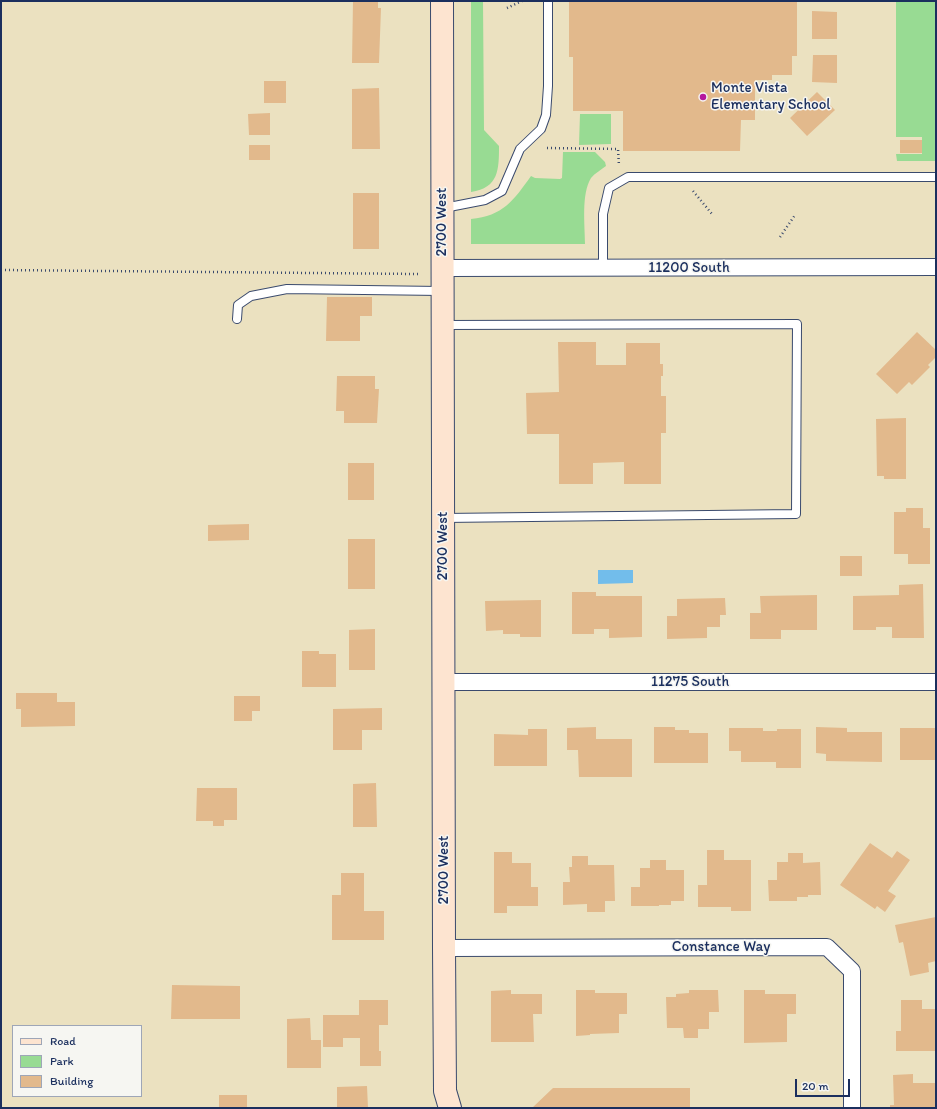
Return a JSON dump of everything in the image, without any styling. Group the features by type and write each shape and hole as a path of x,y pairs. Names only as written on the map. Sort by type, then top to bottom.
{"main road":[{"name":"2700 West","path":"442,1 441,208 444,1102"}],"street":[{"name":"11200 South","path":"442,268 936,267"},
{"name":"11275 South","path":"443,682 936,682"},
{"name":"Constance Way","path":"444,948 827,947 852,971 852,1108"}],"lane":[{"path":"441,208 485,200 502,191 520,149 541,129 546,115 548,86 548,1"},
{"path":"603,268 603,214 609,188 628,177 936,177"},
{"path":"237,319 238,305 251,296 286,289 442,291"},
{"path":"442,325 797,324 796,514 442,518"}],"path":[{"path":"507,8 522,1"},
{"path":"547,148 618,149 619,166"},
{"path":"693,191 712,214"},
{"path":"780,237 795,215"},
{"path":"1,270 418,274"}],"green space":[{"path":"471,1 483,1 484,130 499,146 499,162 496,176 492,182 480,190 471,192"},
{"path":"896,1 936,1 936,161 897,161 896,154 922,154 922,137 896,137"},
{"path":"580,114 611,114 611,144 579,145"},
{"path":"563,152 595,152 605,162 606,166 591,178 586,192 584,210 585,244 471,244 471,219 491,214 507,205 531,176 535,178 562,178"}],"water":[{"path":"598,570 633,570 633,583 598,584"}],"building":[{"path":"353,1 378,1 378,8 381,8 379,63 352,63"},
{"path":"569,1 797,1 797,56 792,56 792,75 772,75 772,80 755,80 755,120 741,120 740,151 623,151 623,111 573,111 573,57 569,57"},
{"path":"812,11 837,12 837,39 812,39"},
{"path":"813,55 837,55 837,83 812,82"},
{"path":"264,81 286,81 286,103 264,103"},
{"path":"379,88 380,149 352,149 352,89"},
{"path":"817,92 835,110 807,136 790,118"},
{"path":"270,113 270,135 249,135 248,114"},
{"path":"900,140 922,140 922,153 900,153"},
{"path":"249,145 270,145 270,160 249,160"},
{"path":"353,193 379,193 379,249 353,249"},
{"path":"327,297 372,297 372,316 360,316 360,341 326,341"},
{"path":"917,332 936,350 936,357 928,365 930,367 912,385 909,382 897,394 876,374"},
{"path":"558,342 596,342 596,365 626,365 626,343 660,343 660,364 663,364 663,376 661,376 661,396 666,396 666,433 661,433 661,484 624,484 624,462 593,463 593,484 559,484 559,434 527,434 526,393 559,392"},
{"path":"337,376 375,376 375,389 379,389 377,423 344,423 344,411 336,411"},
{"path":"906,418 906,479 884,479 884,476 877,476 876,419"},
{"path":"348,463 374,463 374,500 348,500"},
{"path":"906,508 923,508 923,528 930,528 930,564 908,564 908,554 894,554 894,512 906,512"},
{"path":"249,524 249,540 208,541 208,525"},
{"path":"348,539 375,539 375,589 348,589"},
{"path":"840,556 862,556 862,576 840,576"},
{"path":"923,584 924,638 892,638 892,627 876,627 876,630 853,630 853,596 899,595 899,585"},
{"path":"572,592 596,592 596,596 642,596 642,637 609,638 609,629 594,629 594,634 572,634"},
{"path":"817,595 817,630 781,630 781,639 750,639 750,613 761,613 760,596"},
{"path":"725,598 726,615 720,615 720,627 707,627 707,638 667,639 667,616 677,616 677,599"},
{"path":"541,600 541,637 520,637 520,634 503,634 503,630 486,631 485,601"},
{"path":"375,629 375,670 349,670 349,630"},
{"path":"302,651 319,651 319,654 336,654 336,687 302,687"},
{"path":"16,693 57,693 57,702 75,702 75,726 21,727 21,709 16,709"},
{"path":"234,696 260,696 260,711 252,711 252,721 234,721"},
{"path":"382,708 382,730 362,730 362,750 333,750 333,709"},
{"path":"596,727 596,739 632,739 632,777 579,777 578,750 567,750 567,728"},
{"path":"654,727 675,727 675,730 689,730 689,733 708,733 708,763 654,763"},
{"path":"816,727 847,728 847,732 882,732 882,762 826,761 826,754 816,753"},
{"path":"729,728 763,728 763,731 777,731 777,729 801,729 801,768 776,768 776,762 741,762 741,751 729,751"},
{"path":"900,728 935,728 936,760 900,760"},
{"path":"528,729 547,729 547,766 494,766 494,734 528,735"},
{"path":"376,783 377,827 353,827 353,784"},
{"path":"197,788 237,788 237,820 224,820 224,826 213,826 213,821 196,821"},
{"path":"870,843 892,858 897,851 910,860 888,891 896,896 885,912 877,906 875,909 840,885"},
{"path":"707,850 724,850 724,860 751,860 751,911 731,911 731,907 698,907 698,885 707,885"},
{"path":"494,852 512,852 512,863 531,863 531,887 538,887 538,906 507,906 507,913 494,913"},
{"path":"788,853 803,853 803,863 820,862 821,895 797,897 797,901 769,901 768,880 777,880 777,862 788,862"},
{"path":"572,856 588,856 588,865 614,865 615,901 605,901 605,912 587,912 587,904 563,905 563,882 570,882 569,867 572,867"},
{"path":"650,860 666,860 666,870 684,870 684,901 671,901 671,905 631,906 631,887 640,887 640,868 650,868"},
{"path":"341,873 364,873 364,911 384,911 384,940 332,940 332,895 341,895"},
{"path":"936,917 936,961 928,963 929,972 910,976 903,942 899,943 895,925"},
{"path":"172,985 240,986 240,1019 171,1019"},
{"path":"511,990 511,994 542,994 542,1014 533,1014 534,1042 491,1042 491,991"},
{"path":"576,990 595,990 595,993 627,993 627,1014 619,1014 619,1033 576,1036"},
{"path":"689,990 718,990 719,1012 709,1012 709,1029 698,1029 698,1038 684,1038 683,1028 667,1028 666,997 676,997 676,994 689,993"},
{"path":"744,990 765,990 765,994 796,994 796,1014 787,1014 787,1042 744,1043"},
{"path":"359,1000 388,1000 388,1025 379,1025 379,1051 381,1051 381,1066 360,1066 360,1038 343,1038 343,1047 323,1047 323,1015 359,1015"},
{"path":"901,1000 922,1000 922,1009 936,1009 936,1051 896,1051 896,1031 901,1031"},
{"path":"310,1018 311,1040 321,1040 321,1068 287,1068 287,1019"},
{"path":"913,1074 913,1083 936,1083 936,1108 890,1108 890,1105 894,1105 893,1075"},
{"path":"367,1086 368,1108 337,1108 337,1087"},
{"path":"553,1088 690,1088 690,1108 532,1108"},
{"path":"219,1095 247,1095 247,1108 219,1108"}],"place":[{"name":"Monte Vista Elementary School","path":"703,97"}]}
